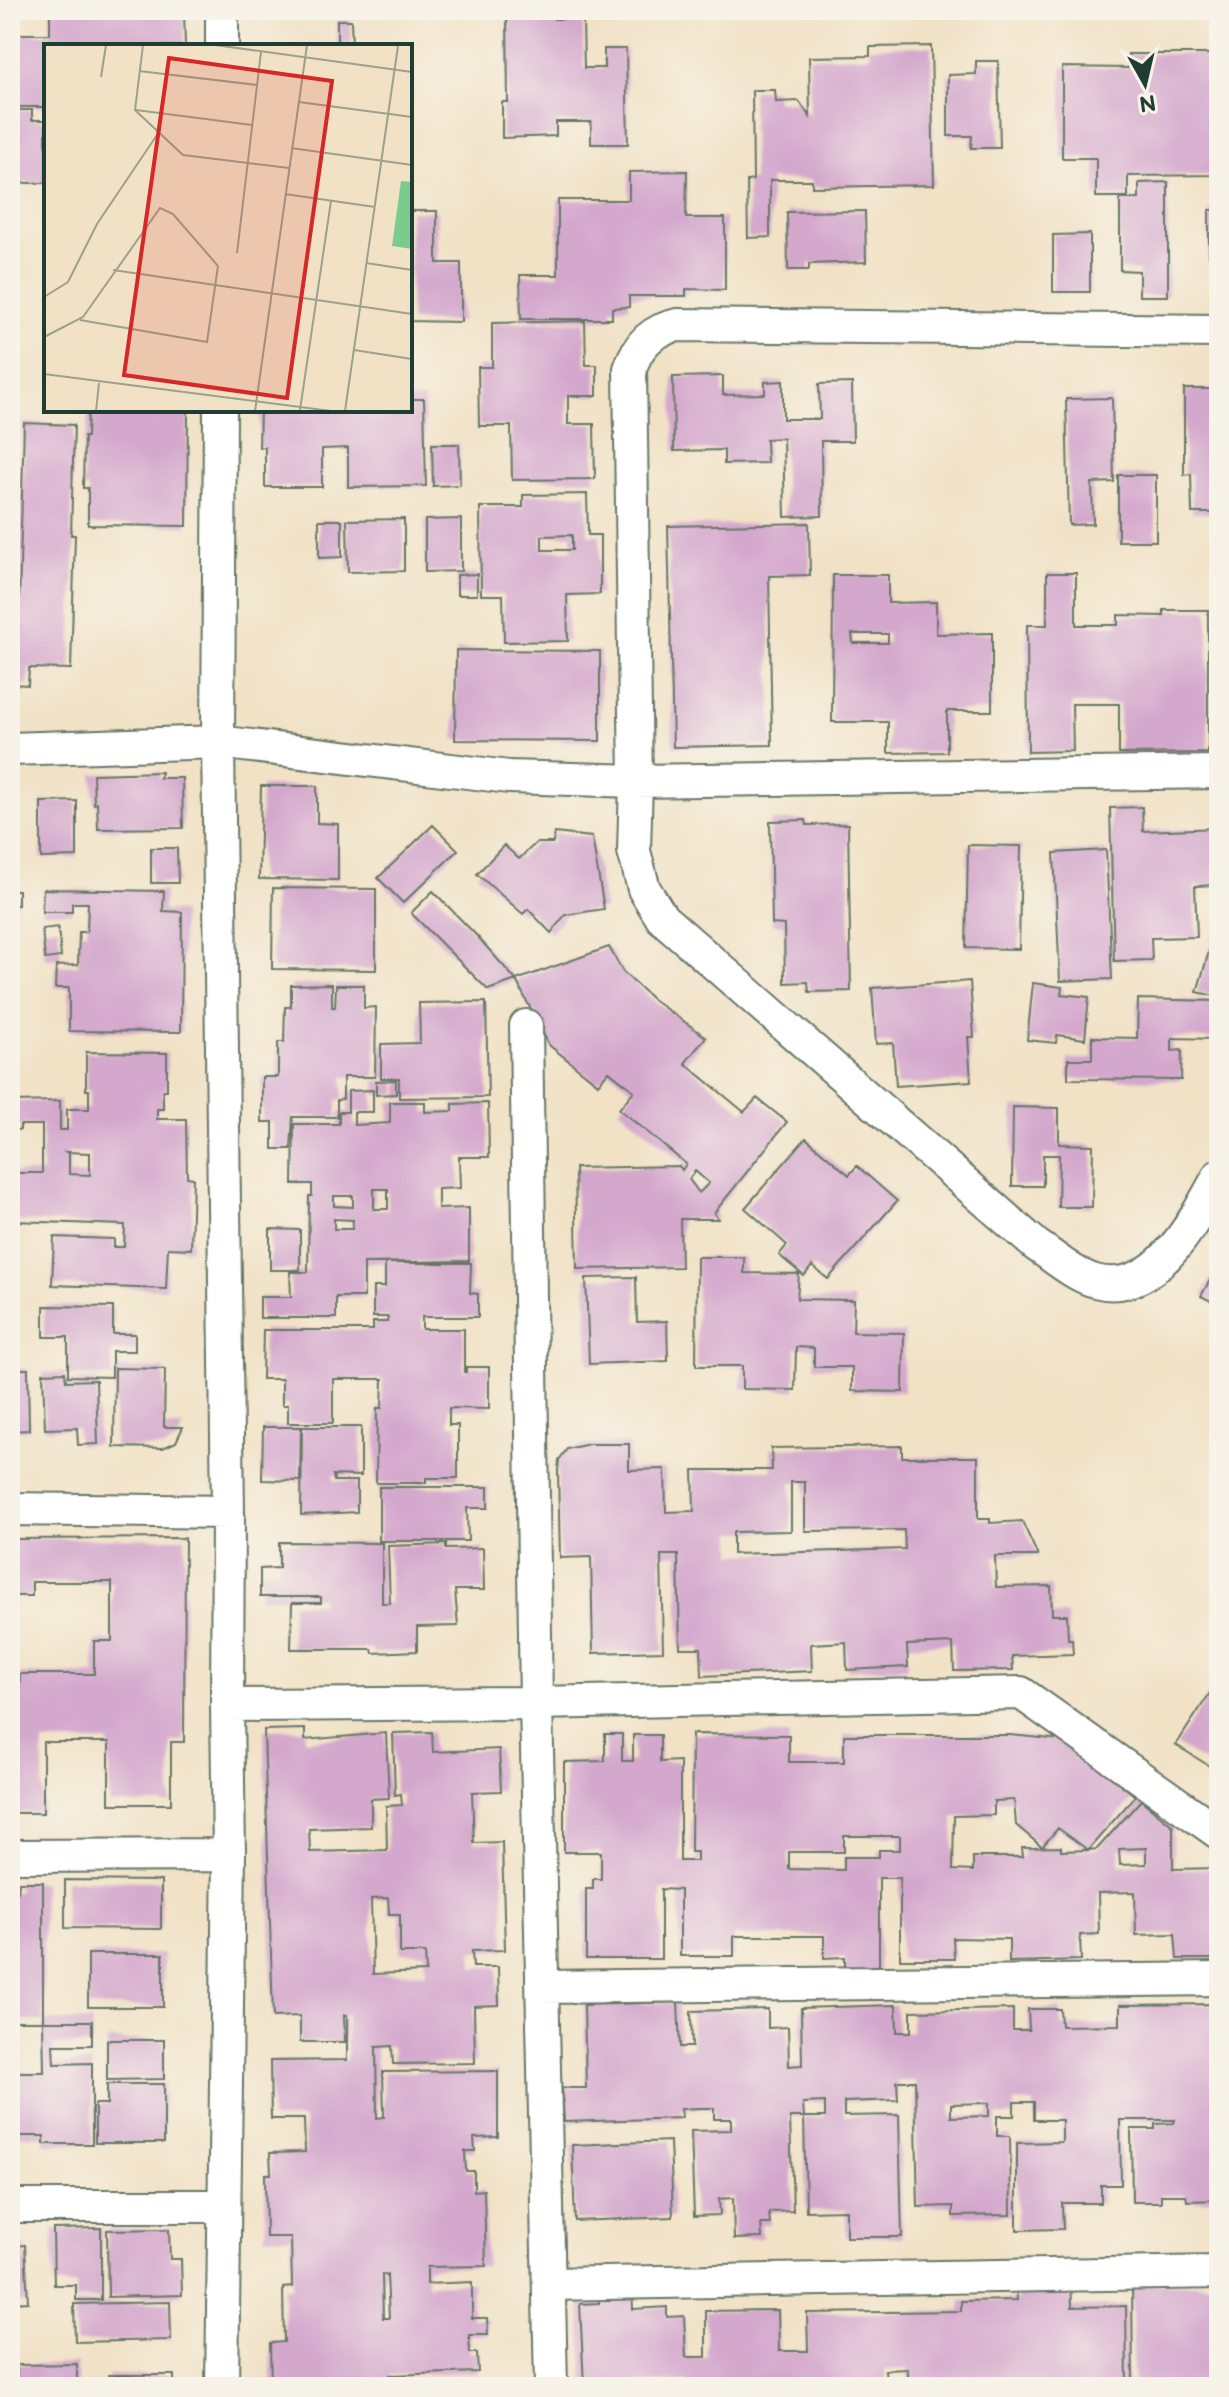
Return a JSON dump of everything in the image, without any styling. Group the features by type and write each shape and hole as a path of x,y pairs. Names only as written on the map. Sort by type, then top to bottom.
{"street":[{"path":"222,10 222,44"},
{"path":"1219,331 678,325 654,333 635,354 630,369 636,781 634,851 638,873 662,918 1036,1245 1083,1276 1096,1281 1122,1282 1138,1278 1151,1270 1186,1234 1219,1176"},
{"path":"220,412 218,742 229,1855 222,2387"},
{"path":"10,749 218,742 509,777 636,781 1219,772"},
{"path":"526,1026 536,1703 551,2387"},
{"path":"10,1509 228,1512"},
{"path":"227,1705 536,1703 1021,1693 1219,1833"},
{"path":"10,1856 229,1855"},
{"path":"543,1987 1219,1979"},
{"path":"10,2206 223,2206"},
{"path":"549,2284 1219,2272"}],"building":[{"path":"50,10 184,10 185,44 44,44 44,107 10,107 10,34 50,34"},
{"path":"554,15 554,19 583,19 584,68 604,68 604,49 626,49 628,144 591,144 591,122 556,122 556,136 502,138 502,102 508,102 507,16"},
{"path":"337,20 351,20 352,44 337,44"},
{"path":"931,46 934,185 812,187 812,180 770,180 770,237 748,238 747,181 753,180 752,90 775,90 776,102 799,101 810,117 809,57 870,56 870,47"},
{"path":"1128,54 1219,54 1218,175 1128,176 1128,197 1096,197 1096,158 1062,158 1062,67 1128,68"},
{"path":"976,61 998,61 1000,148 971,148 972,136 948,136 948,75 976,74"},
{"path":"16,110 32,110 32,120 44,120 44,183 10,183 10,120 15,120"},
{"path":"687,171 686,218 725,218 725,290 686,289 686,296 629,296 629,307 612,308 612,319 521,319 520,275 558,275 558,200 629,200 629,172"},
{"path":"1168,182 1168,296 1139,296 1139,271 1120,270 1120,199 1139,199 1139,183"},
{"path":"1209,210 1219,210 1219,256 1209,256"},
{"path":"412,211 437,211 437,263 461,263 461,322 412,321"},
{"path":"865,211 866,262 809,264 809,270 788,270 787,212"},
{"path":"1090,234 1090,292 1053,292 1053,235"},
{"path":"585,321 586,365 597,365 597,396 568,396 568,424 594,424 595,479 512,480 511,426 479,426 478,367 492,367 492,323"},
{"path":"723,376 723,395 765,394 765,382 783,381 783,419 820,419 819,384 852,383 853,441 821,441 822,516 785,517 783,438 766,439 767,463 724,464 724,450 674,451 673,377"},
{"path":"1184,389 1219,389 1219,513 1192,513 1191,474 1184,475"},
{"path":"1112,398 1114,482 1092,483 1093,524 1069,525 1066,399"},
{"path":"412,399 424,399 426,486 348,487 348,448 322,449 322,487 265,487 265,447 259,448 260,412 412,412"},
{"path":"88,412 188,412 187,526 88,525 88,488 83,488 84,437 87,437"},
{"path":"24,423 74,425 71,669 29,668 28,685 10,684 10,638 18,638"},
{"path":"432,444 459,444 460,485 433,486"},
{"path":"1118,475 1156,475 1156,541 1118,541"},
{"path":"587,494 588,535 600,535 600,594 567,595 568,641 504,642 503,595 481,595 480,507 523,507 523,495","holes":["572,535 572,550 542,550 542,536"]},
{"path":"404,519 404,571 348,572 347,520"},
{"path":"461,519 461,571 425,572 425,520"},
{"path":"319,520 342,520 342,557 319,558"},
{"path":"809,523 810,575 769,576 772,745 673,747 668,526"},
{"path":"1047,573 1076,573 1076,625 1118,625 1118,615 1164,616 1164,610 1208,610 1208,753 1119,754 1119,704 1072,704 1073,751 1028,752 1027,625 1047,625"},
{"path":"477,574 477,595 457,595 457,575"},
{"path":"833,575 888,575 888,603 936,602 936,634 992,633 992,711 947,711 947,752 888,753 888,722 832,722","holes":["852,634 888,634 888,643 853,643"]},
{"path":"456,650 600,651 600,741 455,740"},
{"path":"161,772 160,778 182,778 183,828 98,829 93,774"},
{"path":"261,786 317,786 317,823 338,824 338,880 259,879"},
{"path":"77,801 77,857 41,858 41,802"},
{"path":"1142,807 1143,831 1219,828 1219,885 1195,886 1197,937 1151,938 1152,960 1114,961 1110,808"},
{"path":"806,820 807,825 848,824 851,991 809,992 808,982 785,983 784,925 772,924 770,821"},
{"path":"433,825 458,850 403,903 378,878"},
{"path":"554,833 592,837 604,909 565,915 551,933 528,909 523,914 477,874 504,845 519,859 536,843 553,843"},
{"path":"968,845 1021,846 1019,949 966,948"},
{"path":"151,848 177,848 178,883 151,883"},
{"path":"1106,850 1112,979 1060,981 1054,853"},
{"path":"273,888 376,889 376,970 272,969"},
{"path":"43,889 164,891 163,911 182,912 181,1032 69,1031 69,988 55,988 56,966 78,965 79,932 87,932 88,903 72,903 72,912 42,912"},
{"path":"10,890 18,890 18,905 10,905"},
{"path":"433,891 516,980 488,990 411,913"},
{"path":"1219,918 1219,997 1197,992"},
{"path":"58,927 61,957 45,959 42,929"},
{"path":"609,947 623,972 652,999 706,1037 685,1063 744,1112 757,1098 787,1122 714,1213 718,1219 680,1219 681,1267 577,1269 575,1168 679,1166 682,1170 686,1164 619,1109 634,1091 609,1071 598,1084 549,1045 516,980","holes":["695,1171 709,1183 699,1193 689,1179"]},
{"path":"970,981 974,1037 968,1037 971,1081 896,1086 893,1043 876,1044 872,988"},
{"path":"1033,983 1062,987 1061,994 1089,997 1085,1039 1057,1035 1056,1043 1027,1040"},
{"path":"332,984 332,1007 335,1007 336,985 364,985 364,1008 376,1007 375,1077 343,1077 343,1099 337,1100 337,1117 293,1117 291,1149 273,1149 273,1122 262,1122 262,1077 278,1077 278,1042 284,1042 285,1007 291,1007 291,985"},
{"path":"1138,999 1217,1001 1217,1039 1172,1038 1172,1051 1182,1050 1181,1080 1068,1079 1068,1059 1092,1059 1092,1037 1137,1038"},
{"path":"486,1002 488,1097 399,1098 399,1078 381,1078 381,1044 420,1043 419,1003"},
{"path":"86,1052 167,1053 167,1090 163,1090 163,1109 157,1109 157,1119 186,1119 187,1177 193,1178 191,1249 168,1248 166,1289 52,1285 54,1237 114,1239 114,1247 124,1247 125,1225 14,1221 15,1173 42,1173 42,1125 20,1125 20,1130 10,1130 10,1102 60,1101 60,1130 67,1130 67,1109 89,1109 89,1090 86,1090","holes":["66,1152 90,1153 90,1175 69,1174 69,1154"]},
{"path":"396,1080 396,1094 376,1095 376,1081"},
{"path":"373,1090 373,1112 354,1112 354,1125 390,1123 390,1102 425,1102 425,1112 453,1111 453,1104 488,1103 489,1157 459,1157 460,1188 438,1189 438,1209 469,1208 469,1261 364,1263 364,1297 336,1297 336,1318 260,1318 260,1297 291,1297 290,1272 308,1272 309,1196 312,1196 312,1184 293,1184 294,1124 339,1124 339,1112 348,1112 348,1091","holes":["374,1189 388,1189 388,1209 374,1209","334,1196 353,1196 353,1207 334,1206","334,1219 353,1220 352,1229 334,1229"]},
{"path":"1013,1107 1059,1108 1059,1144 1093,1145 1092,1207 1058,1207 1059,1155 1043,1155 1043,1186 1012,1186"},
{"path":"806,1138 849,1175 857,1166 897,1201 828,1279 812,1266 804,1276 779,1255 787,1245 745,1208"},
{"path":"270,1229 300,1230 300,1270 270,1270"},
{"path":"697,1257 744,1257 744,1273 799,1274 797,1299 854,1300 853,1332 904,1333 903,1392 852,1391 852,1367 814,1367 814,1348 796,1347 795,1390 742,1389 742,1366 696,1366"},
{"path":"13,1260 13,1312 10,1312 10,1261"},
{"path":"385,1263 471,1263 470,1293 478,1294 478,1317 422,1317 422,1329 464,1329 464,1372 466,1367 489,1367 489,1409 449,1408 449,1425 458,1425 458,1478 426,1478 426,1483 376,1483 377,1408 382,1408 383,1379 333,1379 333,1423 288,1423 288,1405 282,1405 282,1379 262,1379 263,1330 373,1330 373,1322 387,1322 388,1317 373,1317 373,1287 385,1287"},
{"path":"1219,1264 1219,1305 1201,1296"},
{"path":"636,1277 637,1322 667,1321 668,1361 589,1364 586,1278"},
{"path":"44,1306 113,1307 113,1334 135,1334 135,1351 112,1351 112,1377 68,1376 68,1337 44,1337"},
{"path":"115,1368 165,1369 164,1427 183,1427 176,1442 163,1448 114,1447"},
{"path":"10,1369 28,1369 29,1430 10,1431"},
{"path":"65,1372 66,1381 96,1380 98,1444 78,1445 77,1428 45,1429 43,1373"},
{"path":"263,1427 301,1427 300,1481 262,1480"},
{"path":"302,1427 361,1427 361,1476 333,1475 334,1481 357,1481 357,1512 301,1515"},
{"path":"589,1444 629,1444 629,1470 665,1469 666,1512 694,1511 693,1470 772,1470 771,1448 902,1446 902,1457 978,1457 978,1519 990,1519 990,1523 1022,1521 1038,1556 995,1556 996,1587 1051,1586 1052,1615 1067,1615 1068,1639 1072,1639 1073,1654 1012,1656 1013,1670 954,1671 953,1643 907,1645 908,1667 847,1670 846,1642 811,1644 812,1671 702,1676 701,1648 680,1648 678,1555 661,1555 663,1651 593,1653 591,1557 560,1558 558,1471 559,1460 567,1449","holes":["791,1482 805,1482 805,1531 904,1530 905,1549 733,1554 733,1532 791,1531"]},
{"path":"379,1487 488,1487 488,1508 467,1508 468,1541 379,1541"},
{"path":"185,1538 184,1742 171,1742 171,1804 109,1804 109,1742 43,1742 43,1813 10,1813 10,1719 19,1719 20,1674 94,1674 94,1641 112,1641 112,1582 32,1582 32,1596 10,1596 10,1539"},
{"path":"279,1542 382,1543 382,1603 390,1603 388,1546 446,1544 446,1549 483,1548 484,1590 455,1590 458,1626 417,1627 417,1651 373,1653 372,1649 291,1649 292,1603 321,1603 321,1597 260,1597 260,1569 279,1568"},
{"path":"1219,1679 1219,1772 1176,1745"},
{"path":"305,1729 305,1740 386,1733 389,1798 371,1799 371,1827 309,1829 310,1852 387,1850 386,1806 402,1805 401,1794 395,1795 393,1733 432,1732 433,1752 499,1749 501,1791 472,1792 474,1843 502,1842 505,1950 472,1951 473,1967 498,1967 499,2005 474,2006 475,2063 393,2064 392,2046 376,2047 377,2118 384,2117 383,2072 498,2071 498,2137 474,2138 475,2151 465,2151 466,2171 474,2171 474,2191 484,2190 486,2266 427,2267 427,2284 472,2282 472,2318 487,2318 488,2335 469,2335 470,2353 477,2353 478,2372 390,2375 391,2387 271,2387 270,2343 284,2342 283,2288 292,2287 291,2237 266,2237 265,2174 271,2174 270,2153 305,2152 304,2119 271,2119 270,2061 347,2060 347,2015 344,2015 345,2042 300,2042 300,2016 273,2017 264,1730","holes":["388,1898 389,1914 400,1914 400,1953 425,1953 426,1972 373,1974 371,1899","382,2275 387,2275 389,2318 383,2318"]},
{"path":"605,1734 622,1734 622,1761 633,1761 633,1735 660,1735 660,1762 680,1761 680,1861 697,1861 697,1852 691,1852 692,1734 789,1735 789,1762 844,1762 844,1735 1010,1735 1062,1740 1080,1749 1135,1796 1088,1850 1097,1849 1141,1800 1173,1826 1173,1869 1219,1868 1219,1959 1177,1959 1175,1934 1136,1935 1135,1892 1098,1893 1099,1934 1080,1935 1081,1960 1009,1962 1009,1939 953,1938 954,1959 900,1959 900,1878 879,1878 879,1975 845,1975 845,1957 824,1958 824,1936 734,1936 734,1956 680,1956 680,1890 661,1889 661,1959 586,1959 586,1889 593,1889 593,1879 601,1879 601,1852 564,1852 564,1762 605,1761","holes":["1014,1800 1016,1825 1042,1847 1058,1828 1088,1850 1061,1851 1061,1847 1022,1848 1023,1857 973,1857 973,1871 953,1870 954,1816 994,1815 994,1801","844,1836 900,1836 900,1850 879,1850 879,1857 844,1857 844,1870 789,1869 789,1852 844,1852","1146,1848 1146,1864 1120,1865 1119,1849"]},
{"path":"65,1880 161,1881 161,1929 65,1928"},
{"path":"19,1882 43,1882 43,2021 10,2021 10,1892 18,1892"},
{"path":"88,1954 163,1954 163,2007 88,2007"},
{"path":"678,2002 680,2047 692,2047 691,2011 768,2009 768,2028 788,2027 789,2066 802,2065 801,2008 896,2005 897,2032 911,2032 911,2011 1013,2009 1013,2030 1029,2030 1028,2009 1060,2009 1061,2026 1120,2025 1120,2005 1219,2004 1219,2200 1187,2201 1186,2195 1161,2195 1161,2202 1132,2202 1131,2129 1155,2129 1155,2124 1174,2123 1175,2120 1120,2120 1121,2185 1101,2185 1101,2203 1062,2203 1063,2229 1017,2230 1017,2143 1062,2142 1062,2120 1034,2120 1034,2102 1014,2102 1014,2116 997,2116 997,2136 1010,2136 1011,2215 953,2216 953,2206 918,2207 915,2081 897,2081 898,2100 844,2102 844,2116 899,2115 902,2237 846,2237 846,2210 806,2211 804,2117 790,2117 793,2211 769,2212 770,2224 761,2224 762,2238 734,2239 733,2198 719,2199 720,2215 694,2216 691,2131 731,2130 731,2119 714,2119 714,2108 700,2108 681,2109 682,2118 564,2122 562,2088 586,2088 584,2005","holes":["825,2102 825,2117 804,2117 803,2103","989,2103 989,2116 951,2117 951,2104"]},
{"path":"43,2021 92,2021 92,2045 53,2045 54,2064 92,2063 92,2144 44,2144 44,2136 10,2136 10,2072 44,2072"},
{"path":"107,2040 164,2040 164,2079 107,2080"},
{"path":"107,2084 164,2084 164,2143 95,2143 95,2104 107,2104"},
{"path":"670,2141 673,2217 575,2221 572,2145"},
{"path":"101,2228 101,2300 76,2300 76,2285 54,2285 53,2229"},
{"path":"169,2229 170,2259 181,2259 182,2295 108,2297 107,2230"},
{"path":"25,2245 28,2302 10,2303 10,2246"},
{"path":"1071,2282 1072,2307 1126,2306 1127,2387 908,2387 908,2369 885,2370 886,2387 757,2387 757,2384 687,2387 687,2381 635,2383 635,2387 584,2387 580,2304 599,2303 599,2288 632,2287 633,2309 667,2307 667,2317 684,2316 686,2357 706,2357 706,2311 778,2310 779,2351 808,2351 807,2313 961,2311 961,2301 1017,2300 1016,2284"},
{"path":"1132,2283 1217,2284 1219,2387 1133,2387"},
{"path":"170,2302 171,2340 75,2342 74,2304"},
{"path":"77,2364 77,2387 17,2387 17,2365"},
{"path":"108,2375 174,2375 174,2387 108,2387"}]}
